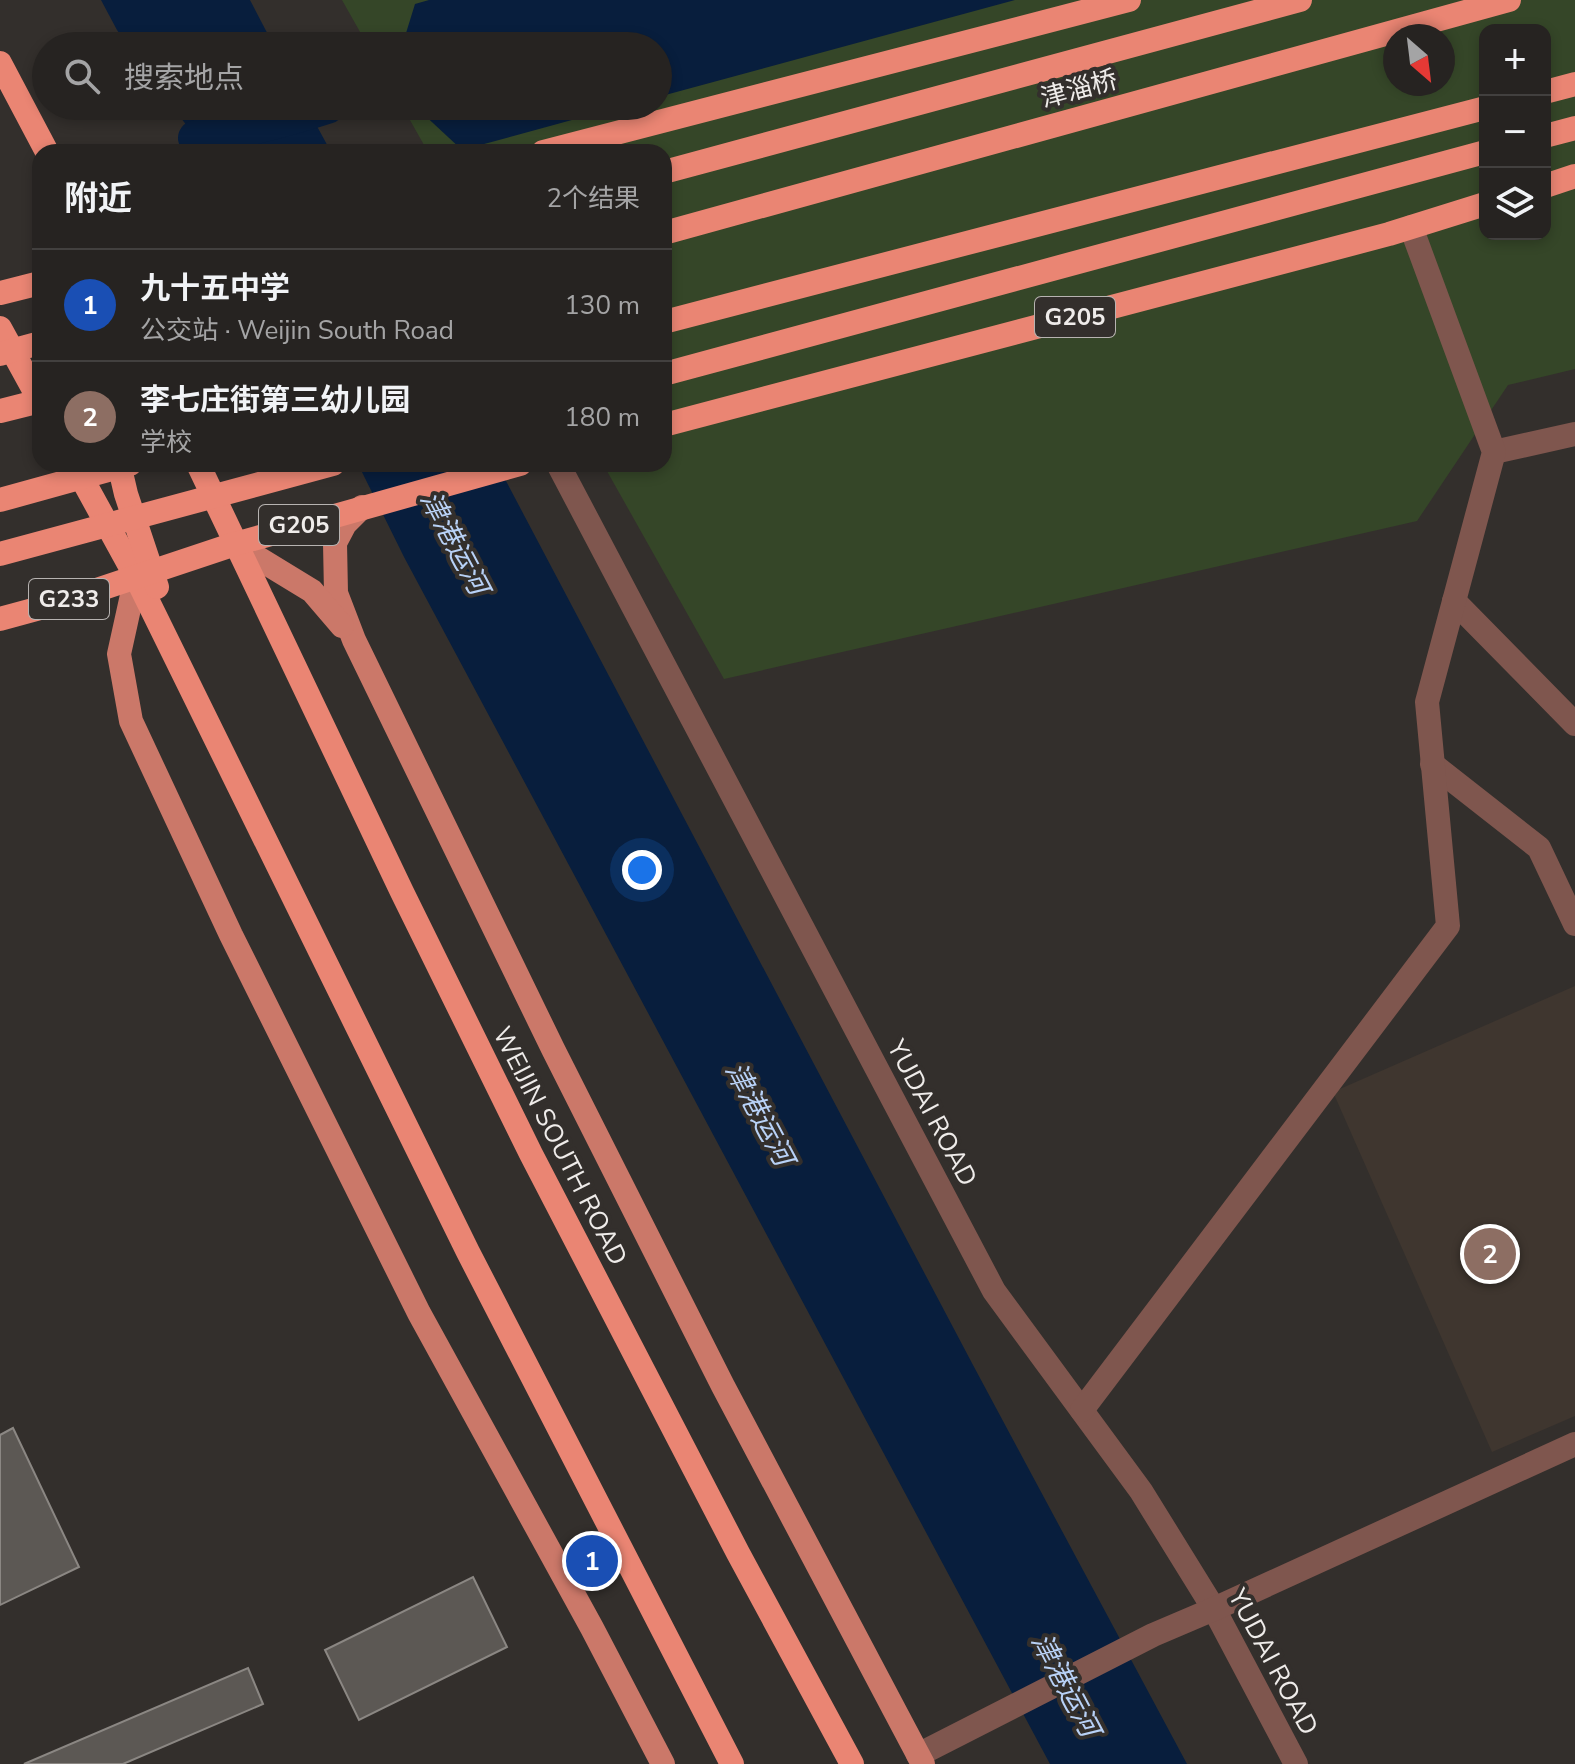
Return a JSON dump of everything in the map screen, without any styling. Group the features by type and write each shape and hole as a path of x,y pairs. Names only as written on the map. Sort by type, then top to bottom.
{"highway":[{"path":"672,119 1129,0"},
{"path":"672,170 1300,0"},
{"name":"津淄桥","path":"672,231 1509,0"},
{"path":"0,63 43,144"},
{"path":"1551,90 1575,84"},
{"path":"672,320 1479,110"},
{"path":"574,144 666,120"},
{"path":"1551,134 1575,128"},
{"path":"672,372 1479,154"},
{"path":"1551,184 1575,176"},
{"name":"G205","path":"672,423 1411,227 1479,206"},
{"path":"0,293 32,285"},
{"path":"0,328 32,386"},
{"path":"0,354 32,345"},
{"path":"0,411 32,403"},
{"path":"79,472 144,574 199,706 468,1252 732,1764"},
{"path":"0,500 101,472"},
{"path":"121,472 144,574"},
{"name":"G205","path":"202,472 235,544"},
{"path":"0,554 303,472"},
{"name":"G205","path":"144,574 235,544 490,472"},
{"name":"WEIJIN SOUTH ROAD","path":"235,544 531,1154 738,1553 852,1764"},
{"name":"G233","path":"0,619 144,574"}],"main road":[{"path":"362,507 345,524 335,543 336,593 354,640 553,1049 702,1344 920,1760"},
{"path":"235,544 312,591 354,640"},
{"path":"144,574 119,654 131,721 231,935 412,1299 663,1764"}],"street":[{"path":"1082,1410 1448,926 1427,702 1494,452 1411,227"},
{"path":"1494,452 1575,434"},
{"name":"YUDAI ROAD","path":"562,472 994,1291 1141,1491 1214,1609 1296,1764"},
{"path":"1454,601 1575,724"},
{"path":"1432,764 1539,848 1575,924"},
{"path":"920,1760 983,1722 1153,1635 1575,1444"}],"shaded area":[{"path":"1575,986 1575,1416 1492,1452 1333,1092"}],"green space":[{"path":"342,0 1575,0 1575,369 1508,385 1417,521 724,679 608,472 672,472 672,144 423,144 410,120 672,120 672,32 360,32"}],"water":[{"path":"101,0 250,0 267,32 118,32"},
{"path":"429,0 1015,0 672,93 672,32 406,32 415,4"},
{"path":"182,120 314,120 327,144 199,144"},
{"path":"430,120 572,120 484,144 456,144"},
{"name":"津港运河","path":"362,472 501,472 1187,1764 1050,1764 404,557"}],"building":[{"path":"13,1428 79,1567 0,1605 0,1435"},
{"path":"473,1577 507,1647 359,1720 325,1650"},
{"path":"248,1668 263,1704 123,1764 24,1764"}],"waterway":[{"path":"196,138 280,120"}],"place":[{"name":"李七庄街第三幼儿园","path":"1490,1254"},
{"name":"九十五中学","path":"592,1561"}]}
